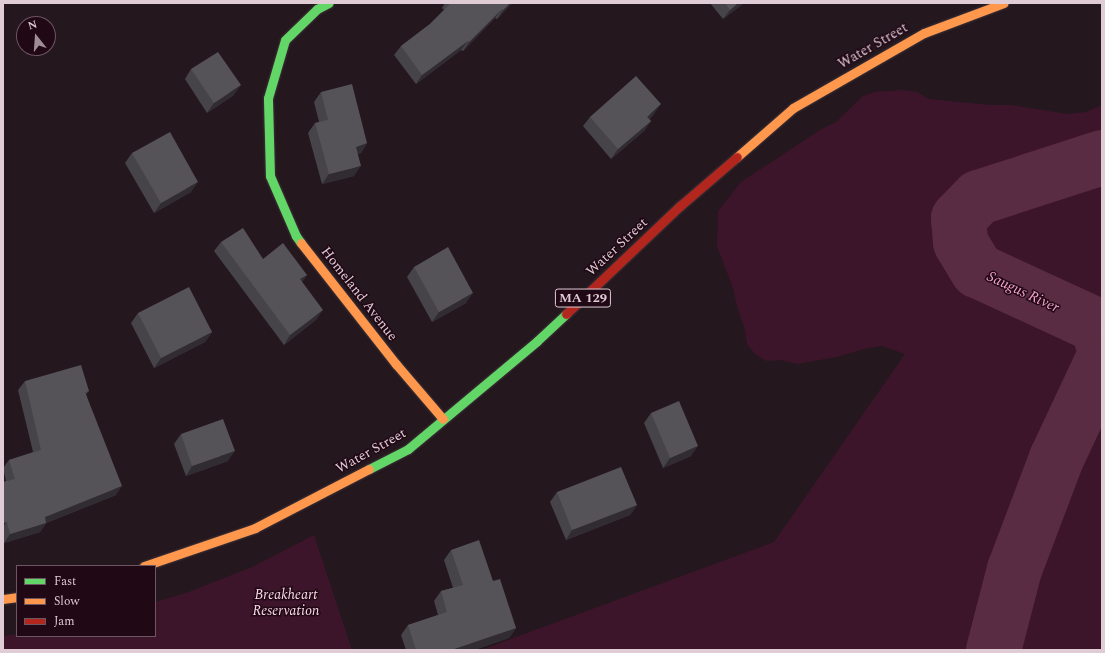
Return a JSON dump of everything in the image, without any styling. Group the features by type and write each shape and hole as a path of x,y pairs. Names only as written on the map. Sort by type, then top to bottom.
{"main road":[{"name":"Homeland Avenue","path":"329,3 317,9 285,40 268,98 270,176 296,236 396,364 443,420"},
{"name":"Water Street","path":"147,565 255,528 408,449 537,341 680,206 793,108 924,33 1004,3"},
{"path":"3,599 16,597"}],"green space":[{"path":"903,90 917,92 929,99 990,105 1012,105 1067,114 1086,112 1102,105 1102,650 481,650 774,542 905,354 882,346 864,349 837,357 797,364 781,360 766,361 754,353 747,344 745,330 736,303 734,291 717,246 718,211 741,182 820,130 836,122 863,96 875,92"},
{"name":"Breakheart Reservation","path":"314,535 352,650 3,650 3,636 16,634 16,637 156,637 156,602 186,593 252,567"}],"building":[{"path":"451,3 510,3 469,42 468,41 422,75 401,46 430,24"},
{"path":"725,3 738,3 730,10"},
{"path":"218,52 241,85 214,103 191,69"},
{"path":"636,76 661,104 647,117 651,121 618,149 590,117"},
{"path":"352,84 367,143 356,147 361,166 329,174 315,123 328,120 321,92"},
{"path":"170,132 198,182 161,203 132,153"},
{"path":"243,228 263,259 283,243 307,275 300,279 323,310 290,335 221,242"},
{"path":"448,247 473,293 439,312 414,267"},
{"path":"189,287 212,332 161,358 138,313"},
{"path":"81,365 89,391 85,392 122,486 45,517 46,523 10,534 7,522 3,523 3,482 15,479 9,460 41,450 25,381"},
{"path":"679,401 698,446 670,458 651,413"},
{"path":"223,419 235,451 192,466 181,434"},
{"path":"621,467 637,505 572,530 557,492"},
{"path":"479,540 493,581 500,579 516,628 451,650 416,650 408,625 447,612 441,591 463,585 451,550"}],"waterway":[{"name":"Saugus River","path":"1102,157 978,197 958,218 960,242 977,270 1098,326 1102,342"},
{"name":"Saugus River","path":"993,650 1014,569 1056,458 1102,360"}],"traffic: fast":[{"path":"301,243 296,236 270,176 268,98 285,40 317,9 329,3"},
{"path":"369,469 408,449 537,341 566,314"}],"traffic: slow":[{"path":"737,157 793,108 924,33 1004,3"},
{"path":"301,243 396,364 443,419"},
{"path":"147,565 255,528 369,469"},
{"path":"3,599 16,597"}],"traffic: jam":[{"path":"566,314 680,206 737,157"}]}
